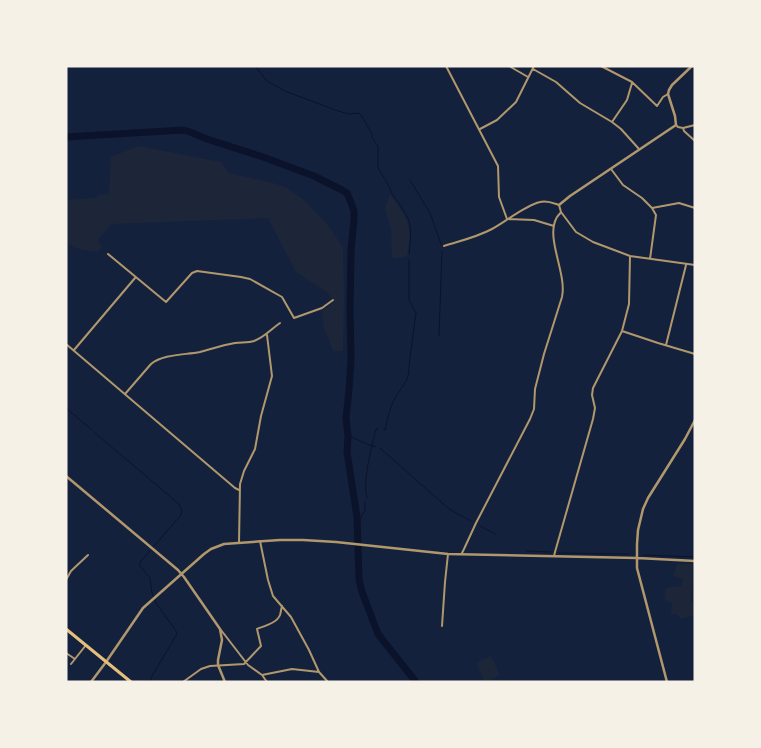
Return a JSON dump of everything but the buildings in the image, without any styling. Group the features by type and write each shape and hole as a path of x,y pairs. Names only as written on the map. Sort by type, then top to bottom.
{"main road":[{"path":"66,629 130,682"}],"street":[{"path":"446,66 498,166 499,197 507,219"},
{"path":"509,66 528,78"},
{"path":"601,66 632,82 657,106 663,97 668,94"},
{"path":"692,66 672,85 668,94 678,127 683,128 695,125"},
{"path":"480,129 496,120 516,102 534,68 556,82 580,103 612,122 639,149"},
{"path":"612,122 627,100 632,82"},
{"path":"559,205 676,124"},
{"path":"683,128 695,141"},
{"path":"611,169 623,185 642,198 656,214 650,259"},
{"path":"444,246 477,236 538,202 552,202 559,205"},
{"path":"652,208 679,203 695,208"},
{"path":"559,205 561,212 576,232 593,242 630,256 695,265"},
{"path":"462,554 533,413 535,389 564,289 556,250 554,226 561,212"},
{"path":"507,219 534,220 554,226"},
{"path":"108,254 166,302 195,271 244,277 282,297 294,318 322,308 333,300"},
{"path":"554,556 593,419 595,408 592,395 594,388 622,331 629,304 630,256"},
{"path":"666,345 686,264"},
{"path":"74,350 136,277"},
{"path":"125,394 150,364 155,361 234,343 250,342 267,335 280,323"},
{"path":"622,331 695,354"},
{"path":"239,543 239,490 243,474 254,449 272,376 267,335"},
{"path":"66,344 239,490"},
{"path":"667,682 637,568 638,530 643,509 654,486 685,440 695,420"},
{"path":"66,476 181,574 248,665 268,682"},
{"path":"91,682 143,608 211,549 224,544 303,540 340,542 448,554 695,561"},
{"path":"260,541 274,599 282,606 297,626 319,672 328,682"},
{"path":"442,626 448,554"},
{"path":"66,580 70,571 88,555"},
{"path":"183,682 201,669 210,666 244,664 247,662 261,646 257,629 278,618 282,606"},
{"path":"220,629 222,640 218,665 225,682"},
{"path":"71,664 86,645"},
{"path":"66,653 75,659"},
{"path":"262,675 292,669 319,672"}],"shaded area":[{"path":"138,146 221,162 229,173 273,183 287,188 303,199 327,224 343,248 343,351 333,351 324,328 322,310 334,302 327,292 296,272 268,218 111,224 98,240 102,247 98,252 79,249 66,243 66,200 95,198 99,195 109,194 111,157"},
{"path":"390,194 405,216 409,229 407,256 395,259 392,257 391,229 385,209"},
{"path":"677,564 693,564 691,601 695,605 695,615 681,619 677,614 671,614 672,603 664,599 666,588 681,586 683,579 673,576"},
{"path":"491,656 500,675 485,682 476,663"}],"waterway":[{"path":"255,66 267,81 285,91 338,111 361,115 378,146 378,168 409,221 411,233 409,254"},
{"path":"66,137 183,130 314,176 347,193 354,211 351,250 351,359 346,418 347,452 357,517 359,579 378,634 416,682"},
{"path":"410,180 430,213 441,244"},
{"path":"439,336 442,251"},
{"path":"384,430 393,402 406,381 409,371 416,313 409,300 409,260"},
{"path":"66,408 92,430"},
{"path":"367,498 368,464 376,429 378,429"},
{"path":"95,433 179,504 182,510 181,515 139,565 150,578 152,593 156,603 177,634 150,682"},
{"path":"348,436 376,447"},
{"path":"380,448 449,509 471,521"},
{"path":"358,523 365,510 365,502"},
{"path":"480,526 495,534"},
{"path":"526,551 551,552"},
{"path":"558,553 629,554"},
{"path":"644,555 695,557"}]}
